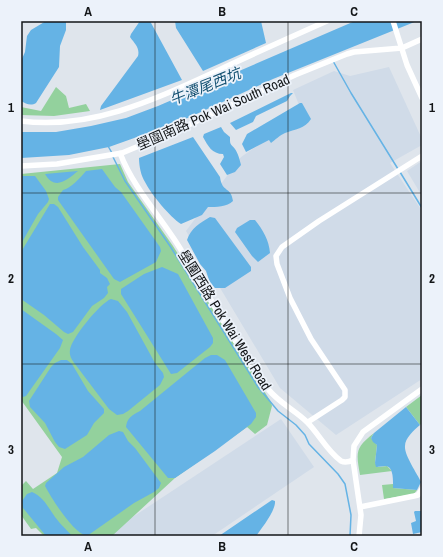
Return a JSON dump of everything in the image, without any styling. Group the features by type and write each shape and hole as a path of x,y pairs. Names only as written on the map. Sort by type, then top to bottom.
{"street":[{"path":"21,120 35,122 61,122 91,118 121,111 154,99 327,21"},
{"path":"393,21 400,39 407,65 422,98"},
{"name":"壆圍南路 Pok Wai South Road","path":"21,166 57,164 120,153 182,128 295,74 354,52 402,48 422,39"},
{"name":"壆圍西路 Pok Wai West Road","path":"120,153 137,185 178,246 236,342 268,388 279,401 308,422 335,455 343,462 353,460"},
{"path":"308,422 342,400 345,397 345,390 311,339 290,298 277,264 276,256 282,247 319,221 422,156"},
{"path":"359,536 361,515 353,460 354,446 363,432 422,389"},
{"path":"360,507 418,495 422,489"}],"shaded area":[{"path":"389,67 422,139 422,145 390,163 422,211 422,379 336,435 280,388 186,231 241,157 303,115 293,90 334,71 350,76"},
{"path":"422,161 422,196 407,171"},
{"path":"281,419 314,467 212,536 104,536"}],"green space":[{"path":"56,87 66,96 69,108 86,104 90,111 54,116 21,115 21,107 41,111"},
{"path":"120,164 128,182 173,246 271,402 272,406 267,425 255,434 247,427 175,478 112,536 44,536 36,528 31,529 21,515 21,486 26,481 33,489 57,473 62,457 21,400 21,174"},
{"path":"422,395 422,423 420,425 406,407"},
{"path":"374,433 371,438 377,445 375,463 378,467 387,466 392,471 360,475 358,451 363,443"},
{"path":"393,484 393,488 417,490 414,494 384,499 382,485"}],"water":[{"path":"46,21 66,21 66,30 60,46 59,67 36,103 28,104 21,101 21,61 25,52 27,36 31,30"},
{"path":"140,21 150,21 182,80 100,110 101,106 138,56 138,48 130,37"},
{"path":"175,21 261,21 266,43 203,71 176,28"},
{"name":"牛潭尾西坑","path":"355,21 417,21 273,79 179,122 109,147 69,155 21,158 21,132 56,132 126,118 158,106"},
{"path":"293,93 287,101 256,116 253,122 236,130 230,123"},
{"path":"302,103 311,119 306,125 279,136 271,143 269,140 246,152 242,144 247,134"},
{"path":"221,127 230,137 231,144 237,153 241,165 235,172 227,175 220,164 224,157 223,154 213,151 203,137 204,134"},
{"path":"193,137 220,177 221,182 232,196 233,201 225,206 208,207 202,215 181,224 166,211 148,187 141,174 139,158"},
{"path":"102,169 115,187 121,192 160,247 161,251 156,262 120,282 114,279 58,200 58,197 63,190 72,185 86,171"},
{"path":"78,171 70,178 57,183 49,179 45,174"},
{"path":"21,176 35,176 46,191 49,199 38,214 21,244"},
{"path":"50,204 54,204 58,207 83,247 100,270 100,273 107,278 110,284 107,287 108,293 104,298 92,306 73,332 68,334 21,299 21,252"},
{"path":"210,217 215,218 251,267 251,271 225,288 215,288 210,283 206,271 200,264 187,240 193,229"},
{"path":"250,220 255,220 261,228 267,239 270,253 258,262 235,232 237,228"},
{"path":"162,267 178,274 213,338 213,343 210,347 177,373 171,374 121,294 121,289 144,274"},
{"path":"111,299 118,301 127,312 164,377 160,385 128,411 117,415 109,409 75,364 71,358 70,352 75,338 93,314"},
{"path":"21,309 63,340 60,348 26,396 23,397 21,395"},
{"path":"211,355 217,355 225,360 256,413 256,417 251,424 215,451 175,478 168,478 126,427 127,424 132,415 140,411 205,358"},
{"path":"61,360 67,360 72,364 88,391 104,409 104,413 94,423 87,435 65,449 59,447 55,442 45,423 30,407 29,401 51,367"},
{"path":"406,407 420,425 408,437 405,443 405,450 421,482 417,490 393,488 392,472 389,467 376,467 377,445 371,438 374,433"},
{"path":"119,431 123,432 128,441 161,483 159,488 154,492 134,503 87,536 81,534 69,522 58,507 45,486 46,483 64,467 83,457 109,435"},
{"path":"32,492 44,501 57,520 72,536 46,536 23,508 22,501 27,494"},
{"path":"272,500 275,501 275,505 268,519 256,536 219,536"},
{"path":"415,511 422,511 422,532 413,534 411,523 416,521"}],"waterway":[{"path":"333,61 398,169"},
{"path":"108,146 112,153"},
{"path":"113,157 125,181 170,246 258,387 278,411 296,425 305,435 309,444 338,474 345,484 351,515 350,536"},
{"path":"400,172 422,208"}]}
